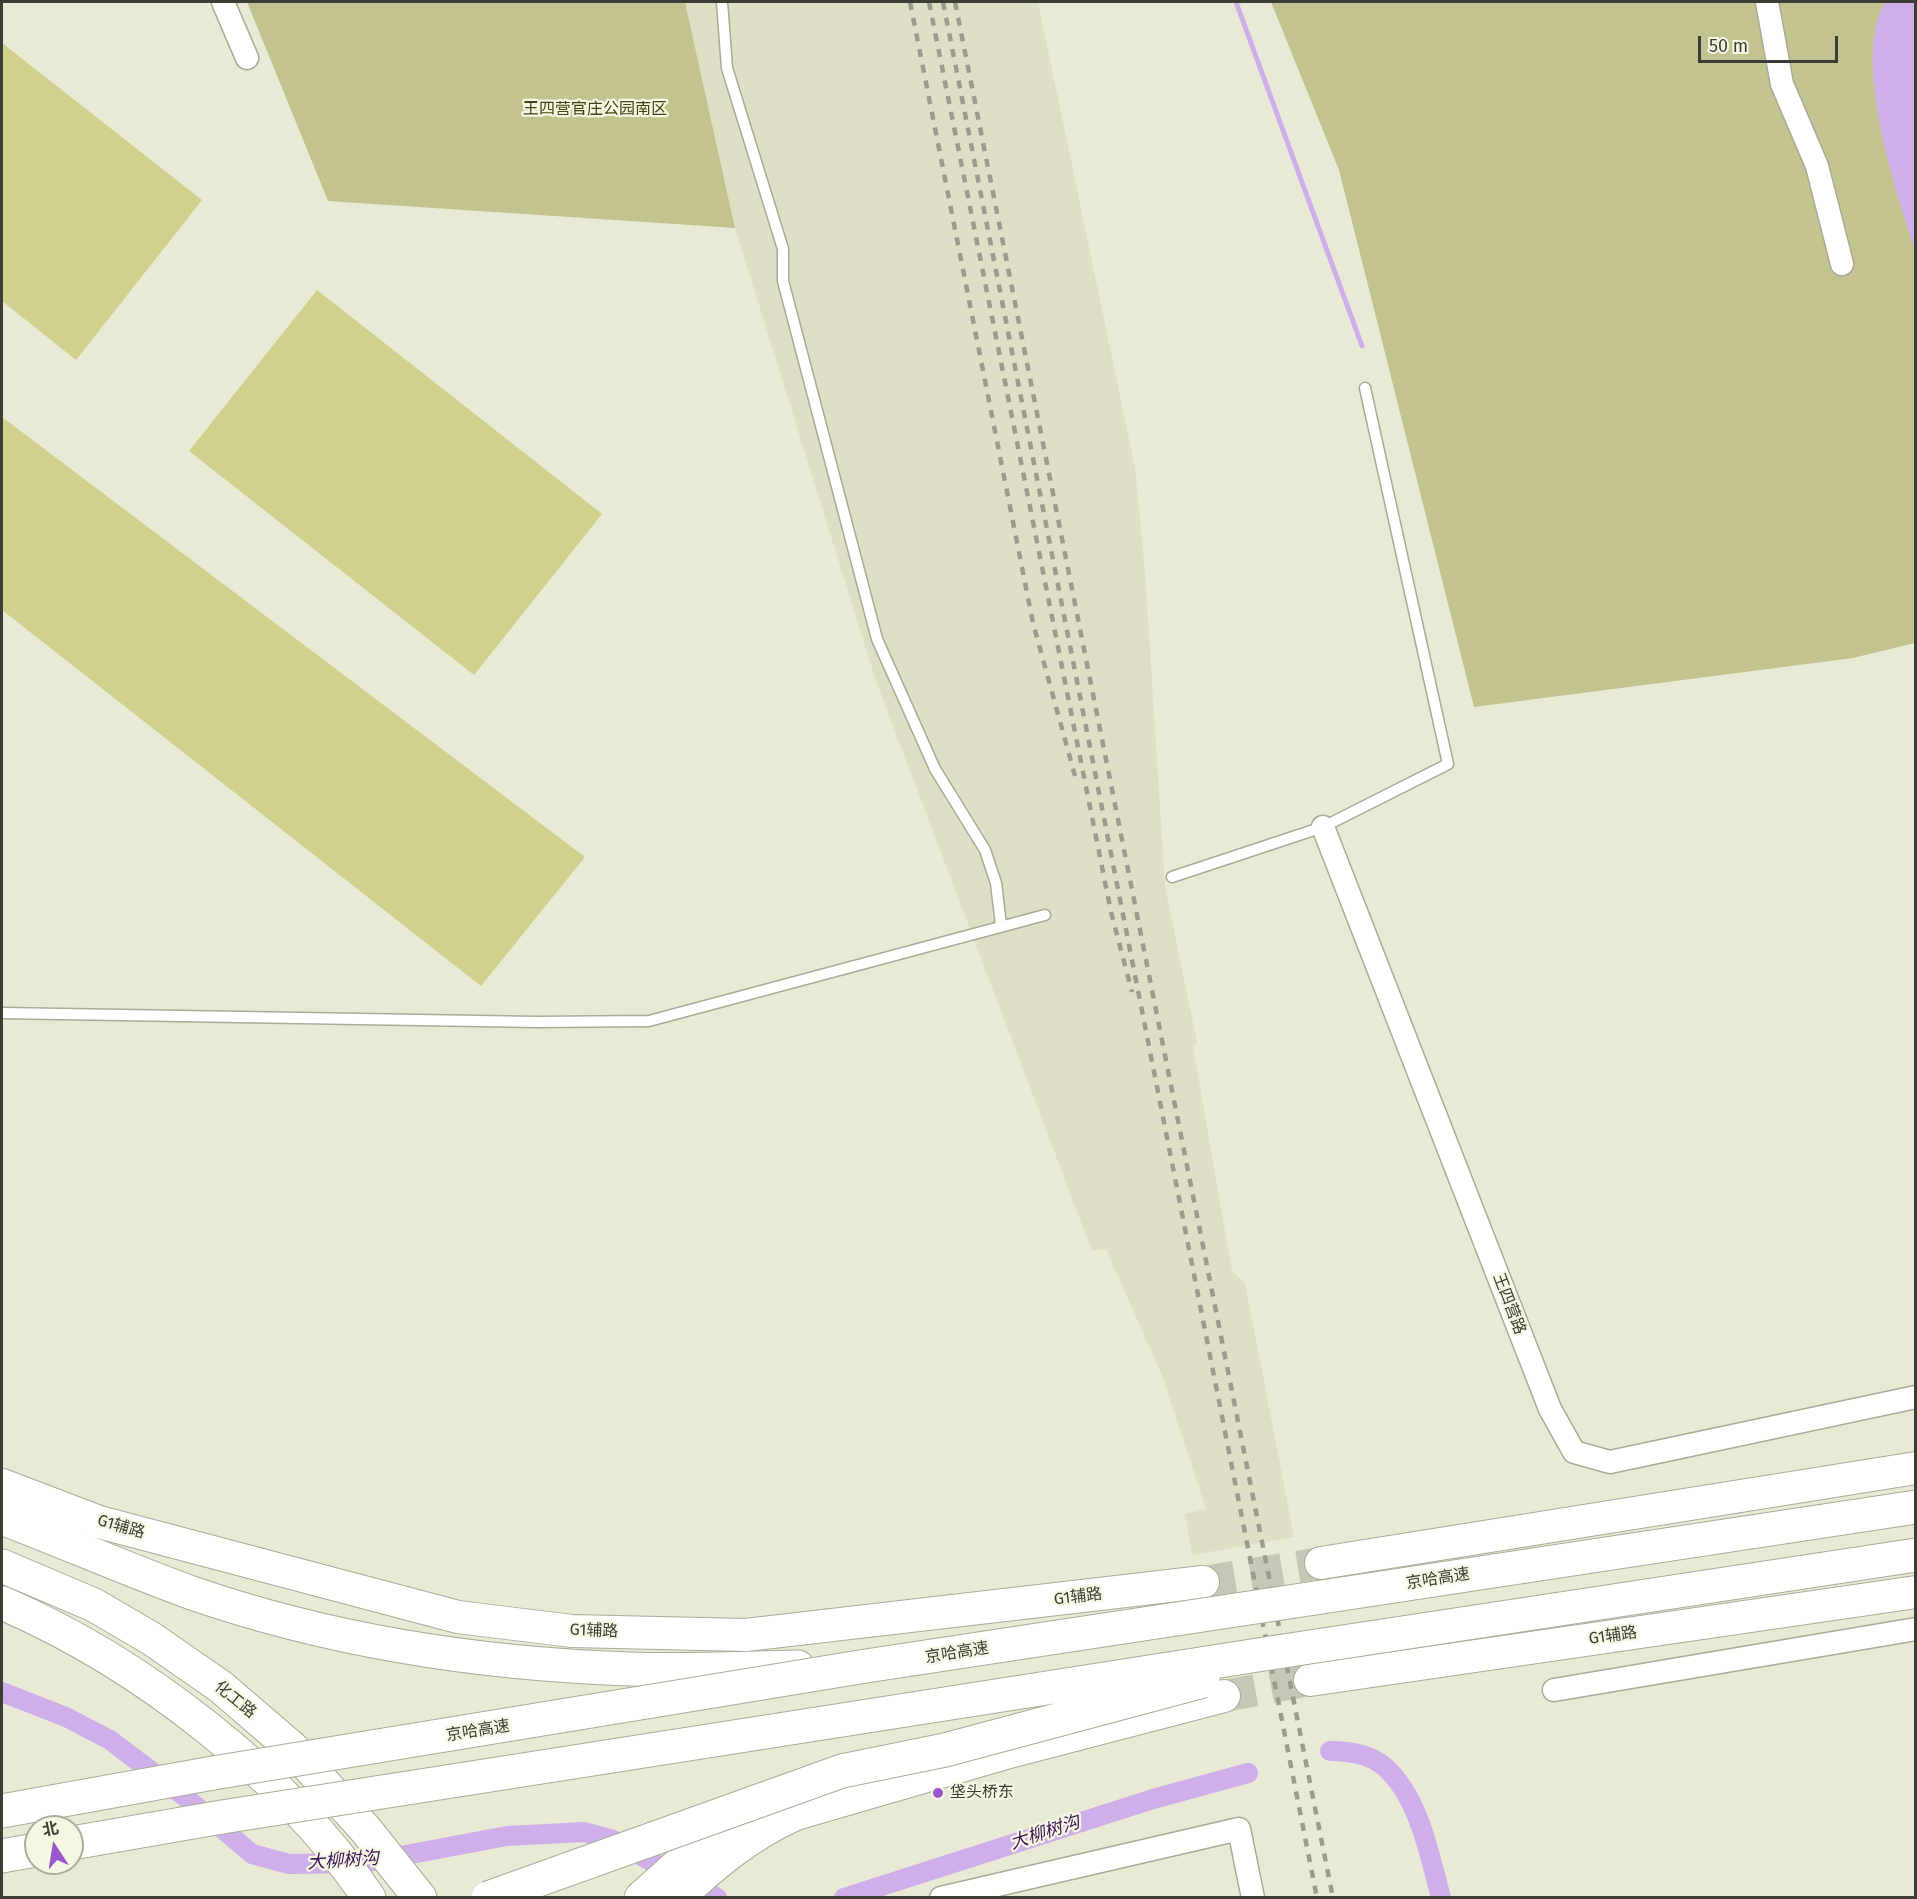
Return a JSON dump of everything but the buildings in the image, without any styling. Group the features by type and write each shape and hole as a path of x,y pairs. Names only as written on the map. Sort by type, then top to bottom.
{"main road":[{"path":"1321,1563 1916,1468"},
{"name":"G1辅路","path":"2,1485 99,1522 458,1617 572,1631 746,1635 1203,1582"},
{"name":"京哈高速","path":"2,1811 213,1773 866,1666 1916,1507"},
{"path":"2,1518 192,1593 281,1619 386,1643 501,1660 630,1669 866,1666"},
{"path":"84,1841 290,1806 1916,1555"},
{"name":"化工路","path":"2,1566 94,1605 152,1639 221,1687 292,1748 366,1830 415,1890"},
{"name":"G1辅路","path":"1310,1680 1916,1592"},
{"path":"2,1604 28,1615 133,1674 212,1731 269,1781 322,1839 367,1895"},
{"path":"488,1898 842,1771 1034,1728 1340,1644"},
{"path":"678,1898 718,1862 763,1829 796,1814 1013,1751 1224,1696"},
{"path":"2,1795 213,1773"},
{"path":"641,1898 747,1804"},
{"path":"2,1856 24,1852"}],"street":[{"path":"223,2 247,58"},
{"path":"1767,2 1782,84 1817,166 1842,264"},
{"name":"王四营路","path":"1323,827 1550,1409 1574,1452 1610,1462 1916,1397"},
{"path":"1554,1690 1916,1629"},
{"path":"941,1898 1239,1828 1253,1898"}],"lane":[{"path":"722,2 727,68 783,249 783,281 877,639 935,769 985,850 996,883 1001,925"},
{"path":"1172,877 1323,827 1449,764 1365,388"},
{"path":"2,1012 537,1022 649,1021 1045,915"}],"shaded area":[{"path":"685,2 1038,2 1135,468 1145,571 1165,887 1197,1042 1193,1047 1232,1271 1245,1283 1294,1537 1192,1555 1185,1514 1206,1509 1162,1375 1106,1249 1092,1251 876,681 735,228"},
{"path":"1885,2 1915,2 1915,251 1888,161 1875,91 1873,57 1876,27"}],"green space":[{"name":"王四营官庄公园南区","path":"247,2 685,2 735,228 328,201"},
{"path":"1271,2 1915,2 1915,643 1853,658 1474,707 1339,170"}],"waterway":[{"path":"1236,2 1362,346"},
{"name":"大柳树沟","path":"2,1692 66,1717 110,1740 184,1796 252,1854 289,1864 363,1863 507,1836 584,1832 613,1840 717,1898"},
{"name":"大柳树沟","path":"1330,1751 1352,1753 1374,1759 1397,1780 1407,1795 1422,1829 1441,1898"},
{"name":"大柳树沟","path":"844,1898 1153,1799 1248,1773"}],"tunnel":[{"path":"1203,1582 1321,1563"},
{"path":"1224,1696 1310,1680"}],"railway":[{"path":"910,2 1033,623 1075,776"},
{"path":"929,2 1111,912 1132,992"},
{"path":"943,2 1317,1898"},
{"path":"955,2 1333,1898"}],"place":[{"name":"垡头桥东","path":"938,1793"}]}
